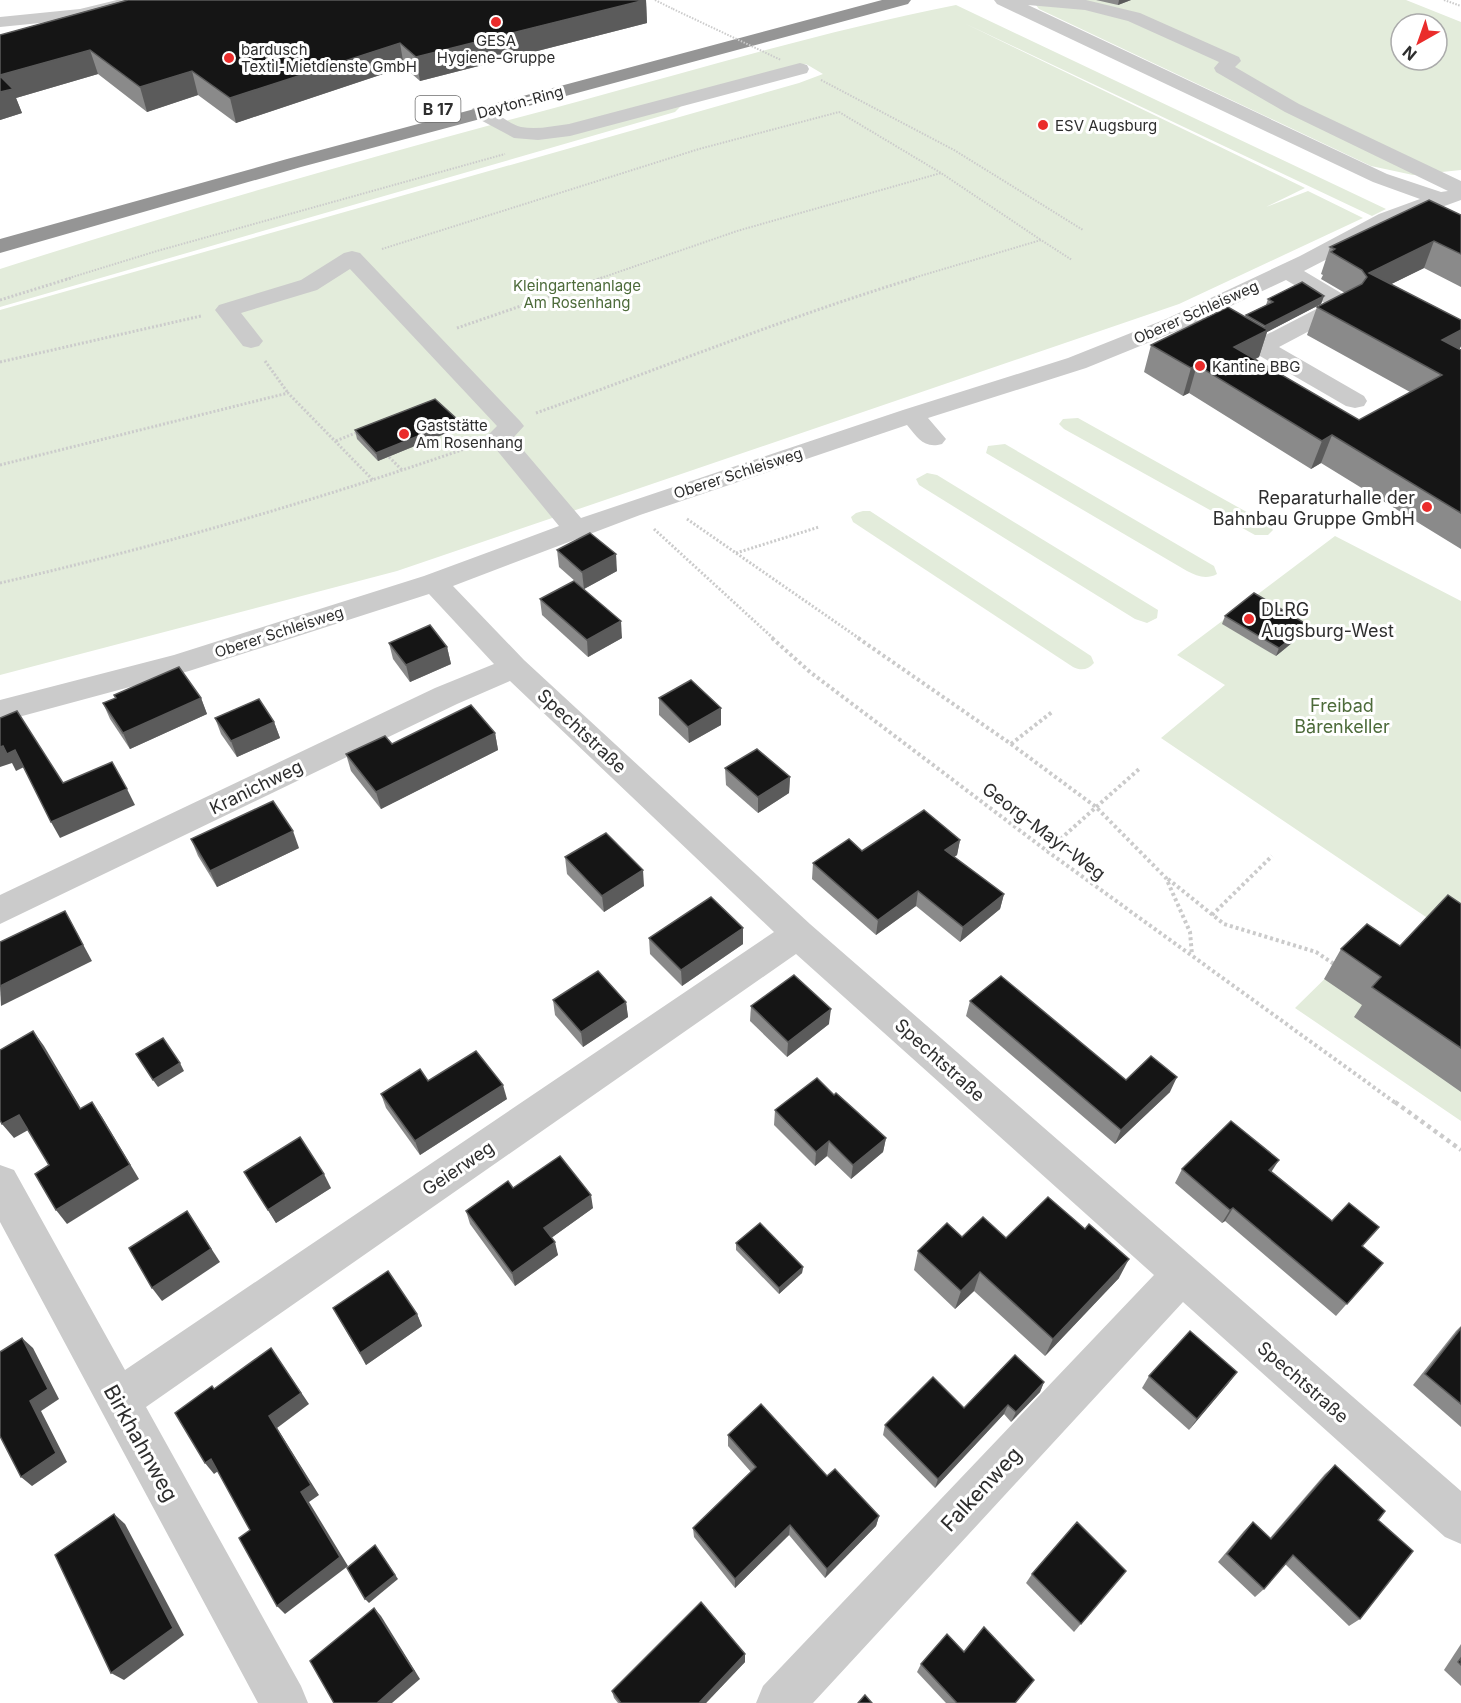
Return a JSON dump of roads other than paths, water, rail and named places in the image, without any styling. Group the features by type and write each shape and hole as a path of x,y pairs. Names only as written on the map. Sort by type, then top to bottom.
{"highway":[{"name":"Dayton-Ring","path":"0,229 293,147 848,0"},
{"name":"Dayton-Ring","path":"0,248 28,238 480,112 902,0"}],"street":[{"path":"0,22 80,14 141,0"},
{"path":"1028,0 1085,5 1134,17 1232,61 1223,68 1292,108 1461,189"},
{"path":"1005,1 1380,178 1444,198 1461,213"},
{"path":"480,112 514,132 538,134 656,108 800,69"},
{"name":"Oberer Schleisweg","path":"0,711 179,664 434,583 575,528 659,499 1077,363 1201,312 1387,219 1444,198"},
{"path":"309,285 352,258 429,338 505,431 523,483 575,528"},
{"path":"1261,347 1343,304 1287,271"},
{"path":"251,341 228,310 309,285 370,276"},
{"path":"1201,312 1355,401"},
{"path":"912,415 933,439"},
{"name":"Spechtstraße","path":"434,583 514,667 798,934 1461,1521"},
{"name":"Kranichweg","path":"0,910 446,696 514,667"},
{"name":"Geierweg","path":"118,1401 798,934"},
{"name":"Birkhahnweg","path":"0,1183 284,1703"},
{"name":"Falkenweg","path":"780,1703 1181,1275"}],"place":[{"name":"GESA Hygiene-Gruppe","path":"496,22"},
{"name":"bardusch Textil-Mietdienste GmbH","path":"229,58"},
{"name":"ESV Augsburg","path":"1043,125"},
{"name":"Kantine BBG","path":"1200,366"},
{"name":"Gaststätte Am Rosenhang","path":"404,434"},
{"name":"Reparaturhalle der Bahnbau Gruppe GmbH","path":"1427,507"},
{"name":"DLRG Augsburg-West","path":"1249,619"}],"park label":[{"name":"Kleingartenanlage Am Rosenhang","path":"577,294"},
{"name":"Freibad Bärenkeller","path":"1342,715"}]}
